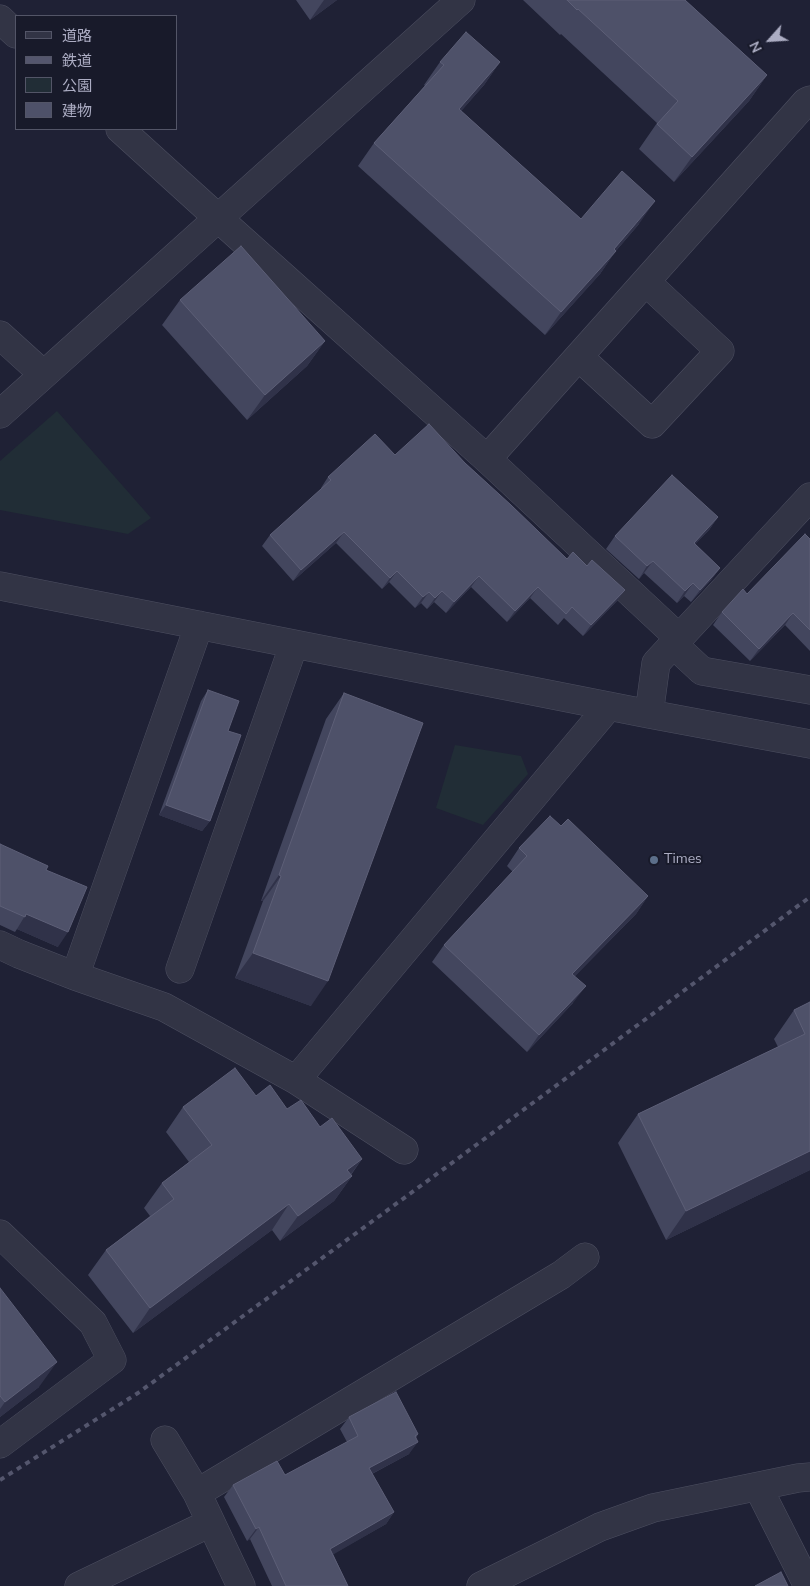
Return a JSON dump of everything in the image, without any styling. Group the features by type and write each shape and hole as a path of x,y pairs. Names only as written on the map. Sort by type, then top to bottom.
{"street":[{"path":"0,414 461,0"},
{"path":"0,19 15,33"},
{"path":"487,459 810,100"},
{"path":"121,130 487,459 676,641 702,670 810,690"},
{"path":"580,357 652,424 720,351 646,282"},
{"path":"0,335 43,374"},
{"path":"650,714 656,663 810,497"},
{"path":"0,586 810,744"},
{"path":"75,976 198,625"},
{"path":"180,968 294,644"},
{"path":"296,1080 609,706"},
{"path":"0,945 75,976 164,1007 296,1080 404,1150"},
{"path":"0,1234 93,1322 112,1360 0,1444"},
{"path":"197,1493 561,1275 585,1257"},
{"path":"165,1440 197,1493 241,1586"},
{"path":"481,1586 609,1524 653,1508 810,1477"},
{"path":"758,1487 808,1586"},
{"path":"79,1586 210,1523"}],"green space":[{"path":"57,411 151,518 128,534 0,510 0,461"},
{"path":"455,745 521,756 528,774 483,825 436,808"}],"building":[{"path":"567,0 685,0 767,75 692,157 657,124 678,101"},
{"path":"466,32 500,62 459,109 581,219 622,171 655,201 614,249 616,251 561,312 374,143 444,65 440,62"},
{"path":"241,246 325,341 265,395 180,300"},
{"path":"429,424 465,463 567,559 573,552 587,566 592,560 625,590 591,625 572,607 566,614 538,587 515,611 479,576 454,602 442,591 435,598 429,592 423,597 397,571 390,578 344,532 301,570 270,535 331,480 328,477 375,434 395,455"},
{"path":"672,475 718,517 694,543 720,568 700,590 693,583 685,591 653,561 647,566 615,536"},
{"path":"805,534 810,539 810,630 793,613 759,649 722,612 743,589 747,594"},
{"path":"208,690 239,701 228,731 241,735 210,821 166,805"},
{"path":"344,693 423,723 328,981 253,953"},
{"path":"550,816 561,826 568,819 648,896 572,974 586,986 539,1035 444,945 527,856 519,848"},
{"path":"0,844 48,866 46,870 87,887 68,932 26,914 25,917 0,906"},
{"path":"810,1002 810,1151 686,1211 638,1114 805,1034 794,1010"},
{"path":"235,1068 256,1096 270,1085 287,1109 301,1100 320,1127 332,1118 362,1159 347,1170 352,1176 298,1216 289,1204 150,1308 106,1250 174,1199 162,1183 212,1145 183,1107"},
{"path":"0,1288 57,1362 5,1402 0,1396"},
{"path":"396,1392 418,1434 415,1436 418,1442 369,1468 394,1512 330,1549 348,1586 286,1586 259,1527 256,1529 233,1485 277,1461 285,1475 358,1436 349,1417"},
{"path":"781,1572 788,1586 755,1586"}],"railway":[{"path":"0,1480 138,1393 810,897"}],"place":[{"name":"Times","path":"654,860"}]}
